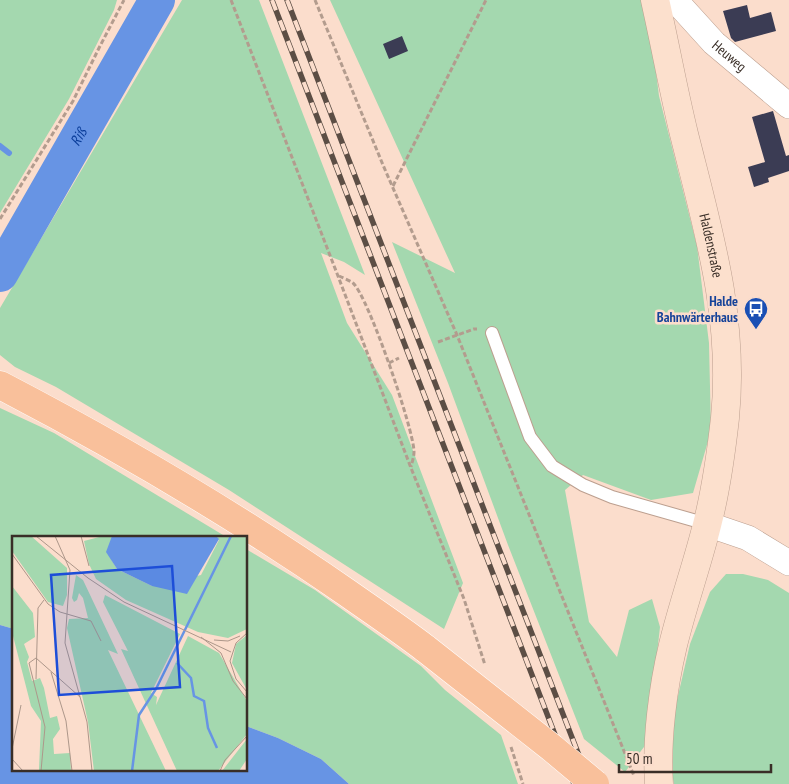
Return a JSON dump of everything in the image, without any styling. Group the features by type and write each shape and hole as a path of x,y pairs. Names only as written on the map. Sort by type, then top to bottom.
{"main road":[{"path":"0,385 88,431 161,473 324,577 426,649 545,742 595,784"}],"street":[{"name":"Haldenstraße","path":"655,0 681,123 717,266 725,319 728,373 719,468 708,524 673,645 663,703 659,743 659,784"},
{"name":"Heuweg","path":"675,0 714,43 789,106"},
{"path":"708,524 748,538 789,563"}],"lane":[{"path":"492,333 530,437 552,466 583,484 612,497 708,524"}],"path":[{"path":"0,219 72,102 124,0"},
{"path":"231,0 411,468 464,598 487,673"},
{"path":"316,0 392,186 457,335 637,784"},
{"path":"392,186 486,0"},
{"path":"338,276 353,284 366,304 389,363 406,416 414,452 411,468"},
{"path":"438,342 457,335"},
{"path":"389,363 400,358"},
{"path":"508,738 523,784"}],"green space":[{"path":"0,0 117,0 114,10 69,99 0,213"},
{"path":"182,0 259,0 365,275 344,262 321,253 347,323 392,395 463,583 444,629 229,490 56,387 15,367 0,355 0,308"},
{"path":"330,0 647,0 659,96 697,246 709,343 711,431 693,493 651,500 583,475 565,490 589,622 617,657 629,610 652,599 660,627 647,743 625,772 584,739 392,242 455,273"},
{"path":"0,408 54,433 225,536 12,536 12,628 0,625"},
{"path":"248,550 315,590 421,666 445,690 501,735 518,784 349,784 321,759 278,738 248,727"},
{"path":"726,574 743,574 768,580 789,593 789,784 674,784 672,774 674,713 690,644 710,592"}],"water":[{"path":"0,625 12,628 12,772 248,772 248,727 278,738 321,759 349,784 0,784"}],"building":[{"path":"747,5 750,18 771,12 776,31 735,42 731,38 723,11"},
{"path":"402,36 408,51 389,59 383,44"},
{"path":"773,111 786,156 789,155 789,171 768,178 769,182 754,187 748,167 765,162 752,117"}],"waterway":[{"name":"Riß","path":"0,274 157,0"},
{"path":"0,146 9,153"}],"railway":[{"path":"272,0 574,784"},
{"path":"287,0 590,784"}],"place":[{"name":"Halde Bahnwärterhaus","path":"756,330"}]}
